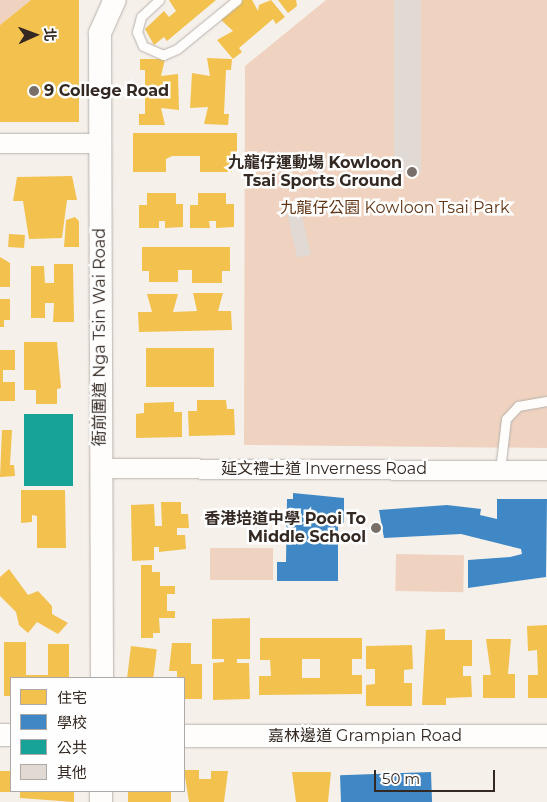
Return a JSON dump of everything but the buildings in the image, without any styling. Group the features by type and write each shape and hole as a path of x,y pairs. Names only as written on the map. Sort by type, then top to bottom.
{"street":[{"name":"衙前圍道 Nga Tsin Wai Road","path":"102,677 100,33 115,0"},
{"path":"0,143 99,143"},
{"name":"延文禮士道 Inverness Road","path":"101,468 547,470"},
{"name":"嘉林邊道 Grampian Road","path":"185,736 547,736"}],"lane":[{"path":"159,0 141,17 137,32 143,46 163,55 177,50 237,0"},
{"path":"500,470 506,420 518,406 547,401"}],"green space":[{"path":"0,0 31,0 0,25"},
{"name":"九龍仔公園 Kowloon Tsai Park","path":"326,0 547,0 547,448 244,445 245,66"},
{"path":"210,548 273,548 273,580 210,580"},
{"path":"396,554 464,555 463,592 395,591"}],"place":[{"name":"9 College Road","path":"34,91"},
{"name":"九龍仔運動場 Kowloon Tsai Sports Ground","path":"412,172"},
{"name":"香港培道中學 Pooi To Middle School","path":"376,528"}]}
